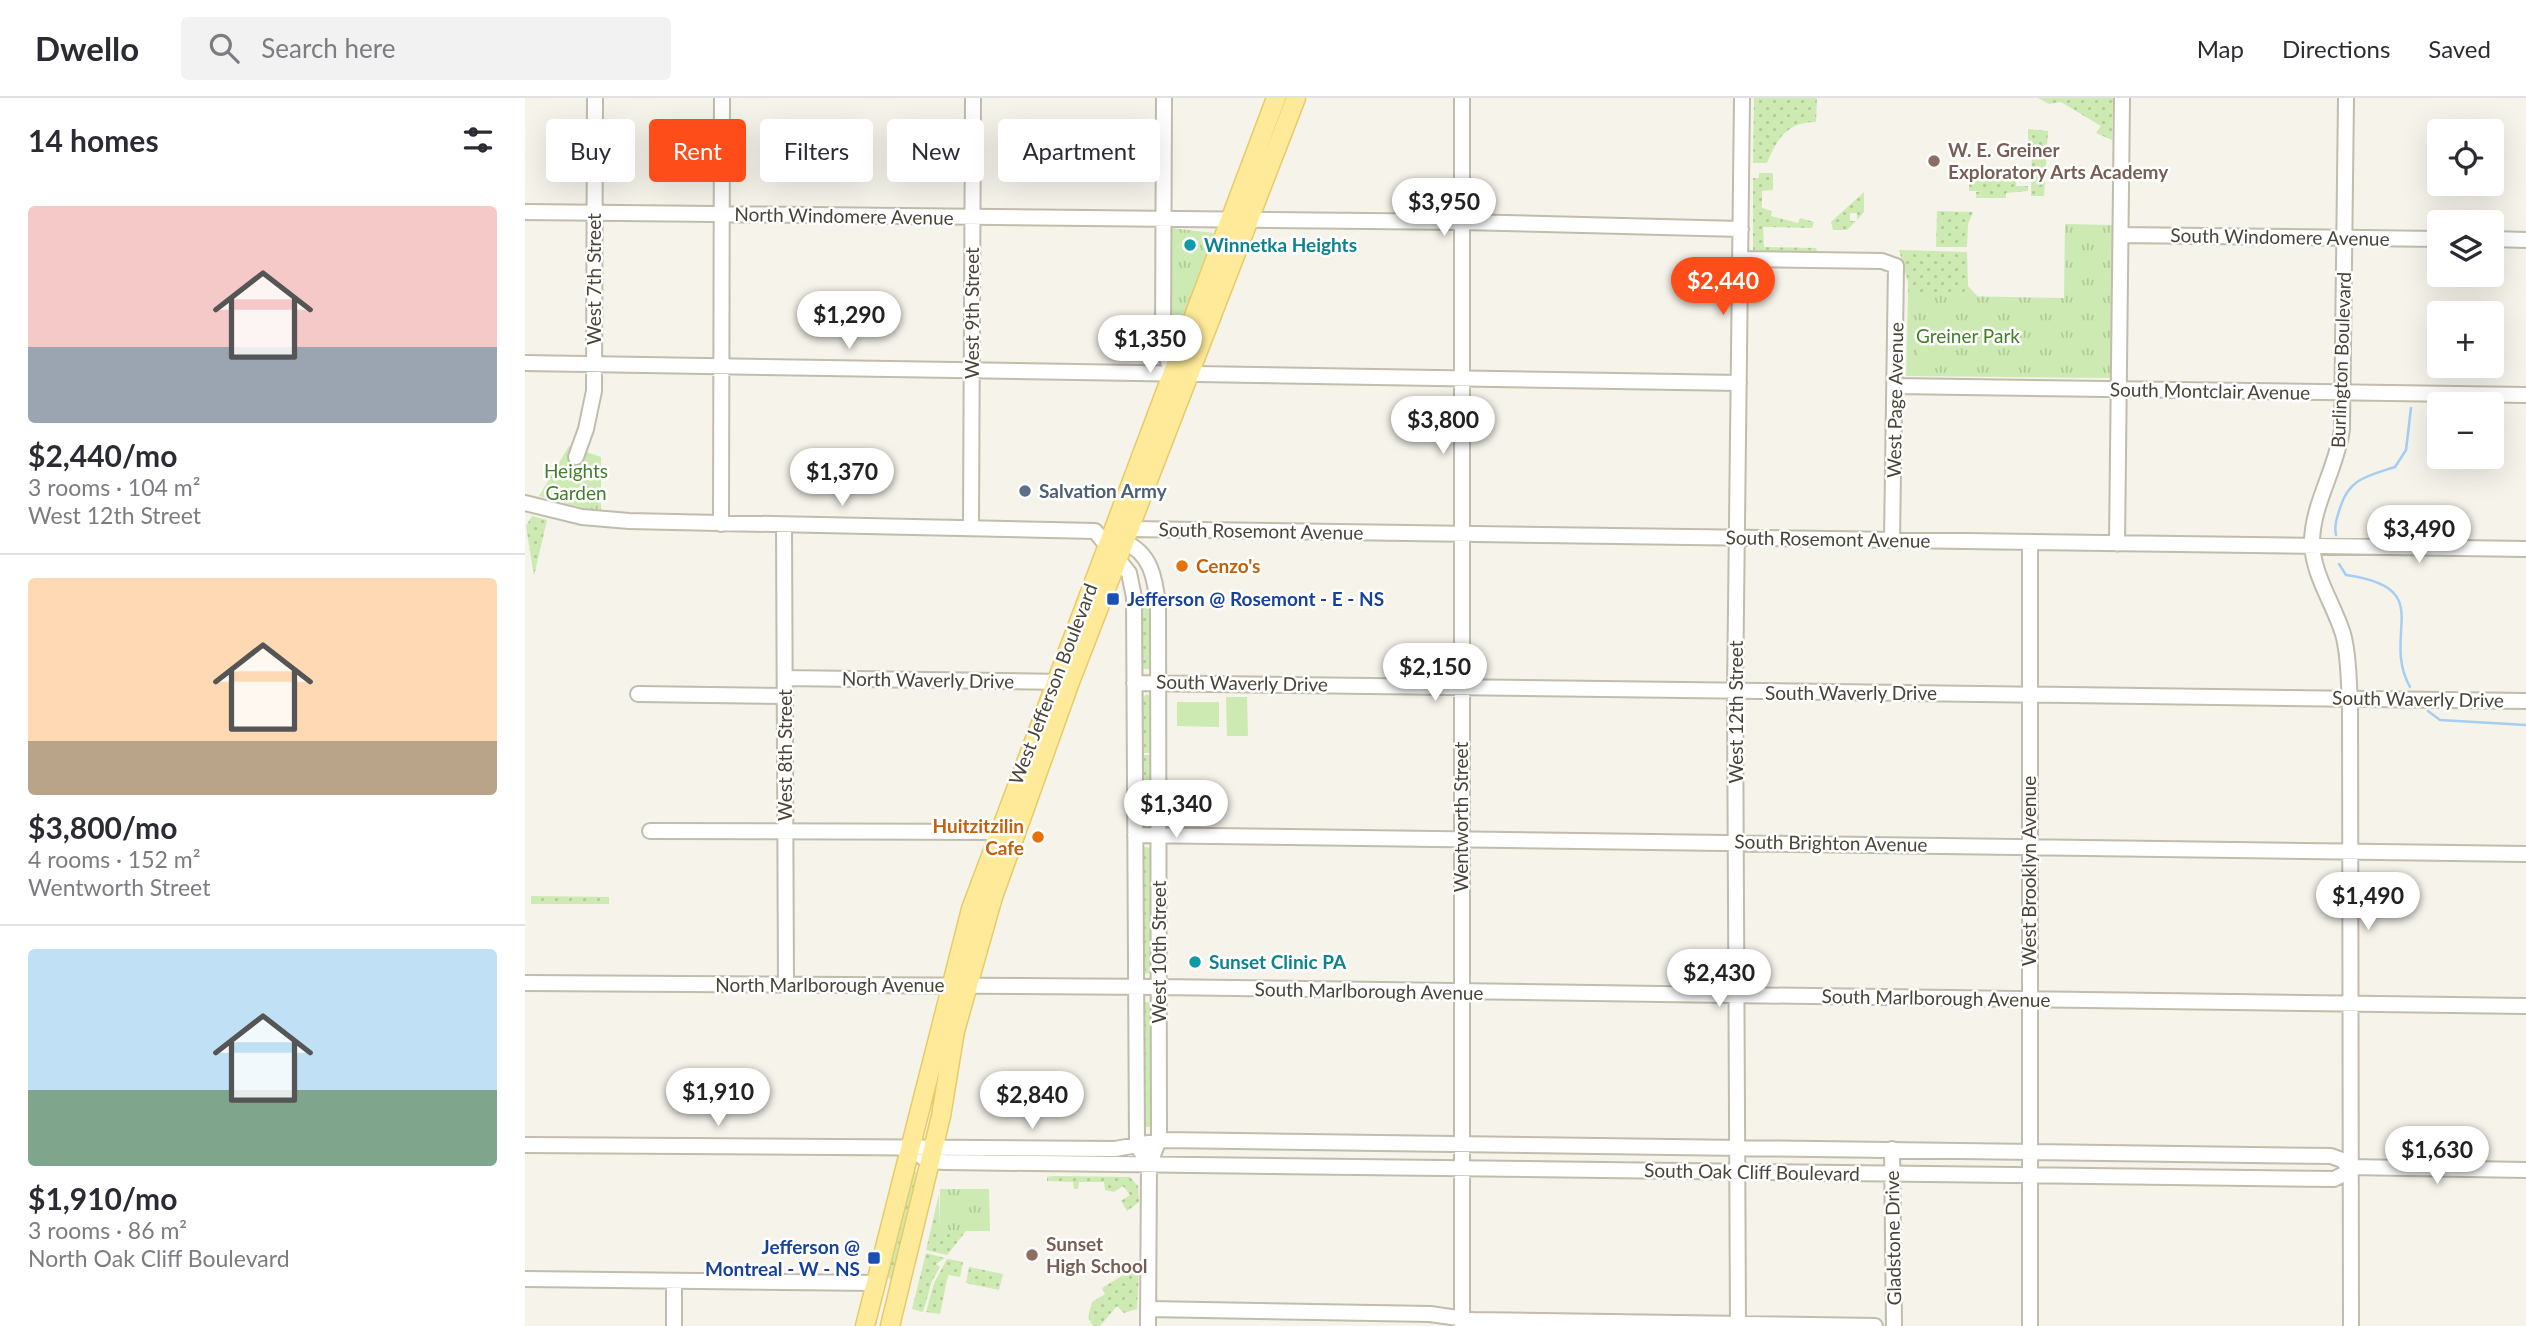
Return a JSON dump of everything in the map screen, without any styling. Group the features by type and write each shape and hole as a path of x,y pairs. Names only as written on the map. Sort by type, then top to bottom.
{"main road":[{"name":"West Jefferson Boulevard","path":"890,1326 933,1155 971,909 997,832 1190,374 1240,221 1276,98"},
{"name":"West Jefferson Boulevard","path":"1119,543 1171,374 1296,98"},
{"name":"West Jefferson Boulevard","path":"865,1326 909,1149 958,986 1016,832 1062,682"},
{"path":"876,1283 898,1292"}],"street":[{"name":"West 7th Street","path":"576,457 591,412 594,365 595,98"},
{"path":"721,524 722,98"},
{"name":"West 9th Street","path":"971,527 973,98"},
{"path":"1164,98 1164,352 1171,374"},
{"name":"Wentworth Street","path":"1462,98 1462,1323"},
{"name":"West 12th Street","path":"1738,1325 1735,1172 1735,692 1742,98"},
{"path":"2117,544 2122,98"},
{"name":"Burlington Boulevard","path":"2346,98 2343,392 2339,450 2316,515 2312,546 2320,579 2344,637 2350,698 2351,1326"},
{"name":"North Windomere Avenue","path":"525,212 1163,220"},
{"path":"1163,220 1462,222 1741,229"},
{"name":"South Windomere Avenue","path":"2121,235 2427,239"},
{"path":"2504,239 2526,240"},
{"name":"West Page Avenue","path":"1741,259 1892,262 1898,275 1892,540"},
{"path":"525,363 1739,383"},
{"name":"South Montclair Avenue","path":"1895,386 2526,395"},
{"path":"525,503 595,519 721,524 1089,529 1119,543"},
{"name":"West 8th Street","path":"784,525 786,985"},
{"name":"South Rosemont Avenue","path":"1119,543 1461,534 2526,549"},
{"name":"West 10th Street","path":"1119,543 1144,553 1153,577 1158,605 1159,1140 1149,1165 1147,1326"},
{"name":"West 10th Street","path":"1119,543 1132,581 1137,1145"},
{"name":"West Brooklyn Avenue","path":"2030,543 2030,1326"},
{"name":"North Waverly Drive","path":"785,678 1062,682"},
{"name":"South Waverly Drive","path":"1134,683 2526,701"},
{"path":"638,694 785,696"},
{"path":"650,831 1016,832"},
{"name":"South Brighton Avenue","path":"1135,835 2526,853"},
{"name":"North Marlborough Avenue","path":"525,983 1136,988"},
{"name":"South Marlborough Avenue","path":"1136,988 2526,1006"},
{"name":"South Oak Cliff Boulevard","path":"933,1155 1115,1149 1159,1140 2332,1156 2349,1167 2526,1170"},
{"path":"525,1145 882,1146 933,1155"},
{"path":"1137,1145 1149,1165"},
{"name":"Gladstone Drive","path":"1892,1150 1894,1326"},
{"name":"South Oak Cliff Boulevard","path":"933,1155 1149,1165 2334,1180 2349,1167"},
{"path":"525,1279 876,1283"},
{"path":"674,1282 674,1326"},
{"path":"1148,1310 1430,1314 1462,1323 1875,1326"}],"green space":[{"path":"1754,98 1817,98 1816,122 1791,128 1775,146 1767,163 1753,163"},
{"path":"2038,98 2113,98 2112,140 2096,133 2101,126 2061,102 2049,104"},
{"path":"2028,129 2048,131 2044,196 2031,196 2032,146 2028,146"},
{"path":"1759,173 1773,173 1773,190 1762,191 1762,208 1772,211 1771,216 1798,223 1800,218 1814,222 1812,228 1763,227 1764,247 1816,248 1818,253 1753,250 1753,178 1759,178"},
{"path":"1987,173 2009,173 2006,179 2016,179 2016,186 2028,186 2028,191 2006,193 2006,198 1976,198 1976,192 1982,191 1969,191 1969,179 1987,179"},
{"path":"1864,192 1864,212 1857,220 1857,213 1850,213 1850,221 1856,221 1847,230 1833,230 1831,222"},
{"path":"1937,211 1973,212 1968,224 1967,247 1936,247"},
{"name":"Greiner Park","path":"2065,224 2113,225 2113,378 1906,376 1908,295 2064,298"},
{"path":"1171,228 1214,233 1176,338 1172,336"},
{"path":"1899,250 1967,252 1968,286 1979,298 1908,319 1908,282"},
{"path":"1917,323 1941,323 1940,368 1917,368"},
{"name":"Heights Garden","path":"569,446 601,457 601,513 539,496"},
{"path":"532,516 547,520 534,576 526,526"},
{"path":"1146,596 1153,599 1152,669 1141,669 1140,601"},
{"path":"1147,694 1153,698 1154,753 1140,753 1141,698"},
{"path":"1226,697 1247,697 1248,736 1227,736"},
{"path":"1177,702 1219,702 1219,727 1177,726"},
{"path":"1140,755 1154,755 1153,820 1147,823 1141,820"},
{"path":"1144,847 1152,848 1153,973 1143,974 1141,850"},
{"path":"531,896 609,897 609,904 531,904"},
{"path":"1144,1001 1154,1005 1152,1127 1143,1127 1141,1004"},
{"path":"914,1164 916,1174 896,1277 892,1280 884,1275"},
{"path":"1047,1177 1130,1177 1138,1186 1139,1202 1127,1211 1121,1201 1130,1195 1123,1186 1114,1192 1105,1190 1104,1182 1079,1182 1078,1189 1074,1189 1073,1182 1047,1181"},
{"path":"940,1189 989,1189 990,1231 940,1231"},
{"path":"939,1194 940,1231 966,1231 947,1255 926,1250"},
{"path":"926,1253 945,1258 936,1264 940,1267 932,1281 923,1312 912,1309"},
{"path":"947,1259 963,1262 960,1277 948,1275 940,1314 926,1312 934,1283"},
{"path":"969,1267 1003,1274 999,1290 966,1283"},
{"path":"1135,1268 1139,1269 1137,1309 1124,1313 1117,1306 1100,1326 1093,1326 1088,1317 1092,1302 1105,1294 1102,1288"}],"waterway":[{"path":"2336,535 2337,518 2349,490 2361,480 2395,467 2406,450 2411,408"},
{"path":"2339,564 2346,575 2374,581 2391,590 2399,602 2402,616 2402,667 2410,687"},
{"path":"2428,711 2440,720 2526,725"}],"place":[{"name":"W. E. Greiner Exploratory Arts Academy","path":"1934,161"},
{"name":"Winnetka Heights","path":"1190,245"},
{"name":"Salvation Army","path":"1025,491"},
{"name":"Cenzo's","path":"1182,566"},
{"name":"Jefferson @ Rosemont - E - NS","path":"1113,599"},
{"name":"Huitzitzilin Cafe","path":"1038,837"},
{"name":"Sunset Clinic PA","path":"1195,962"},
{"name":"Sunset High School","path":"1032,1255"},
{"name":"Jefferson @ Montreal - W - NS","path":"874,1258"}]}
